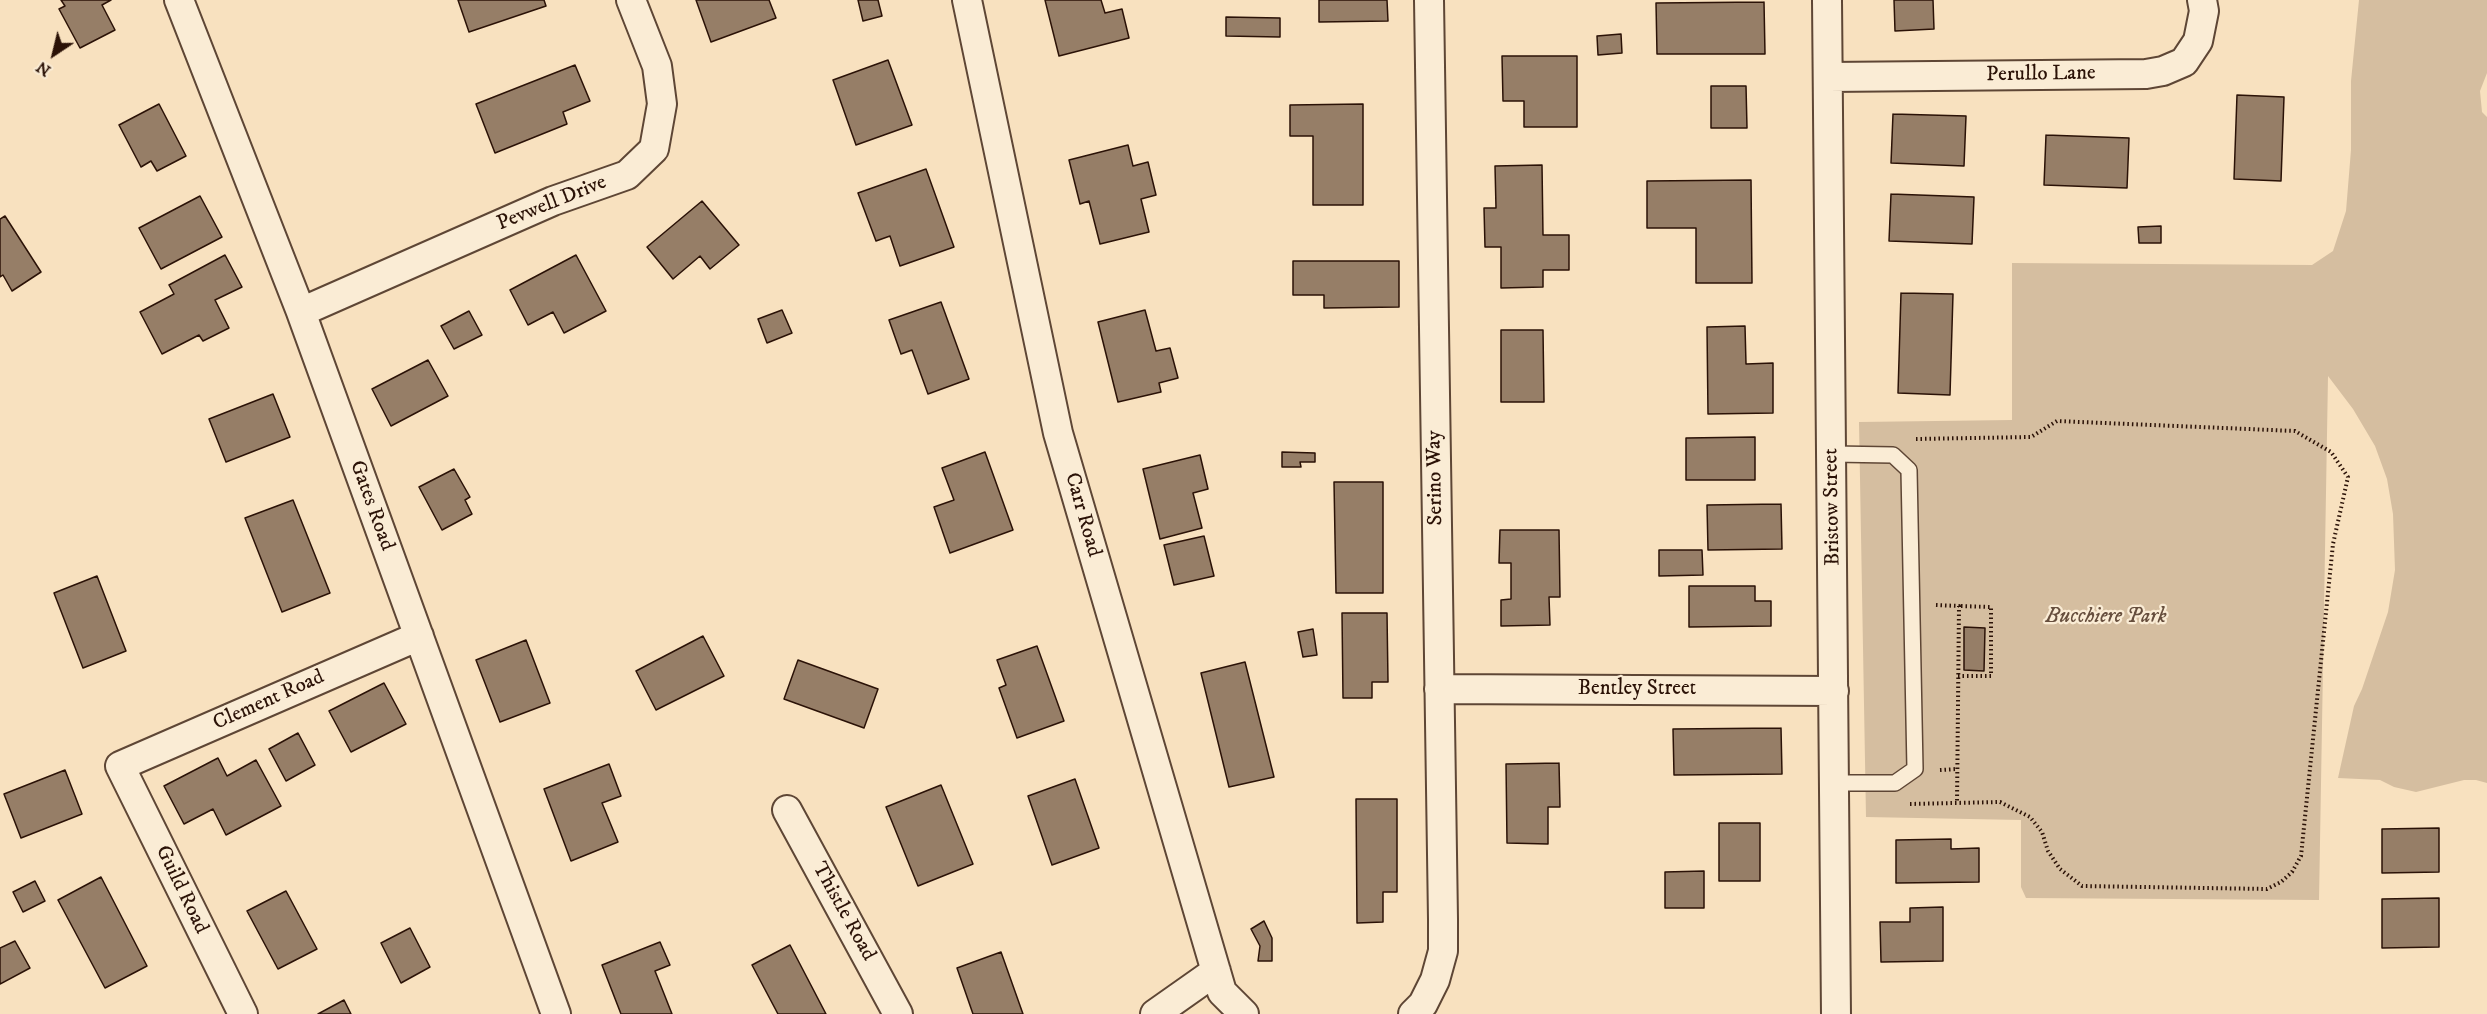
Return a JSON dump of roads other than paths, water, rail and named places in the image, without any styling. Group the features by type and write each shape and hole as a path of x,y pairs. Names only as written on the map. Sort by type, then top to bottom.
{"street":[{"name":"Gates Road","path":"179,0 301,312 556,1014"},
{"name":"Pevwell Drive","path":"301,312 554,201 627,175 654,149 662,104 657,66 631,0"},
{"name":"Carr Road","path":"967,0 1058,433 1222,992 1244,1014"},
{"name":"Serino Way","path":"1413,1014 1423,1004 1435,980 1441,957 1443,919 1429,0"},
{"name":"Bristow Street","path":"1827,0 1833,454 1836,1014"},
{"name":"Perullo Lane","path":"1829,77 2146,74 2163,71 2184,62 2198,41 2204,11 2202,0"},
{"name":"Clement Road","path":"120,766 419,636"},
{"name":"Bentley Street","path":"1439,689 1834,691"},
{"name":"Guild Road","path":"120,766 243,1014"},
{"name":"Thistle Road","path":"787,810 898,1014"},
{"path":"1155,1014 1216,971"}],"lane":[{"path":"1833,454 1893,454 1909,470 1915,769 1895,783 1835,783"}],"park label":[{"name":"Bucchiere Park","path":"2106,618"}]}
